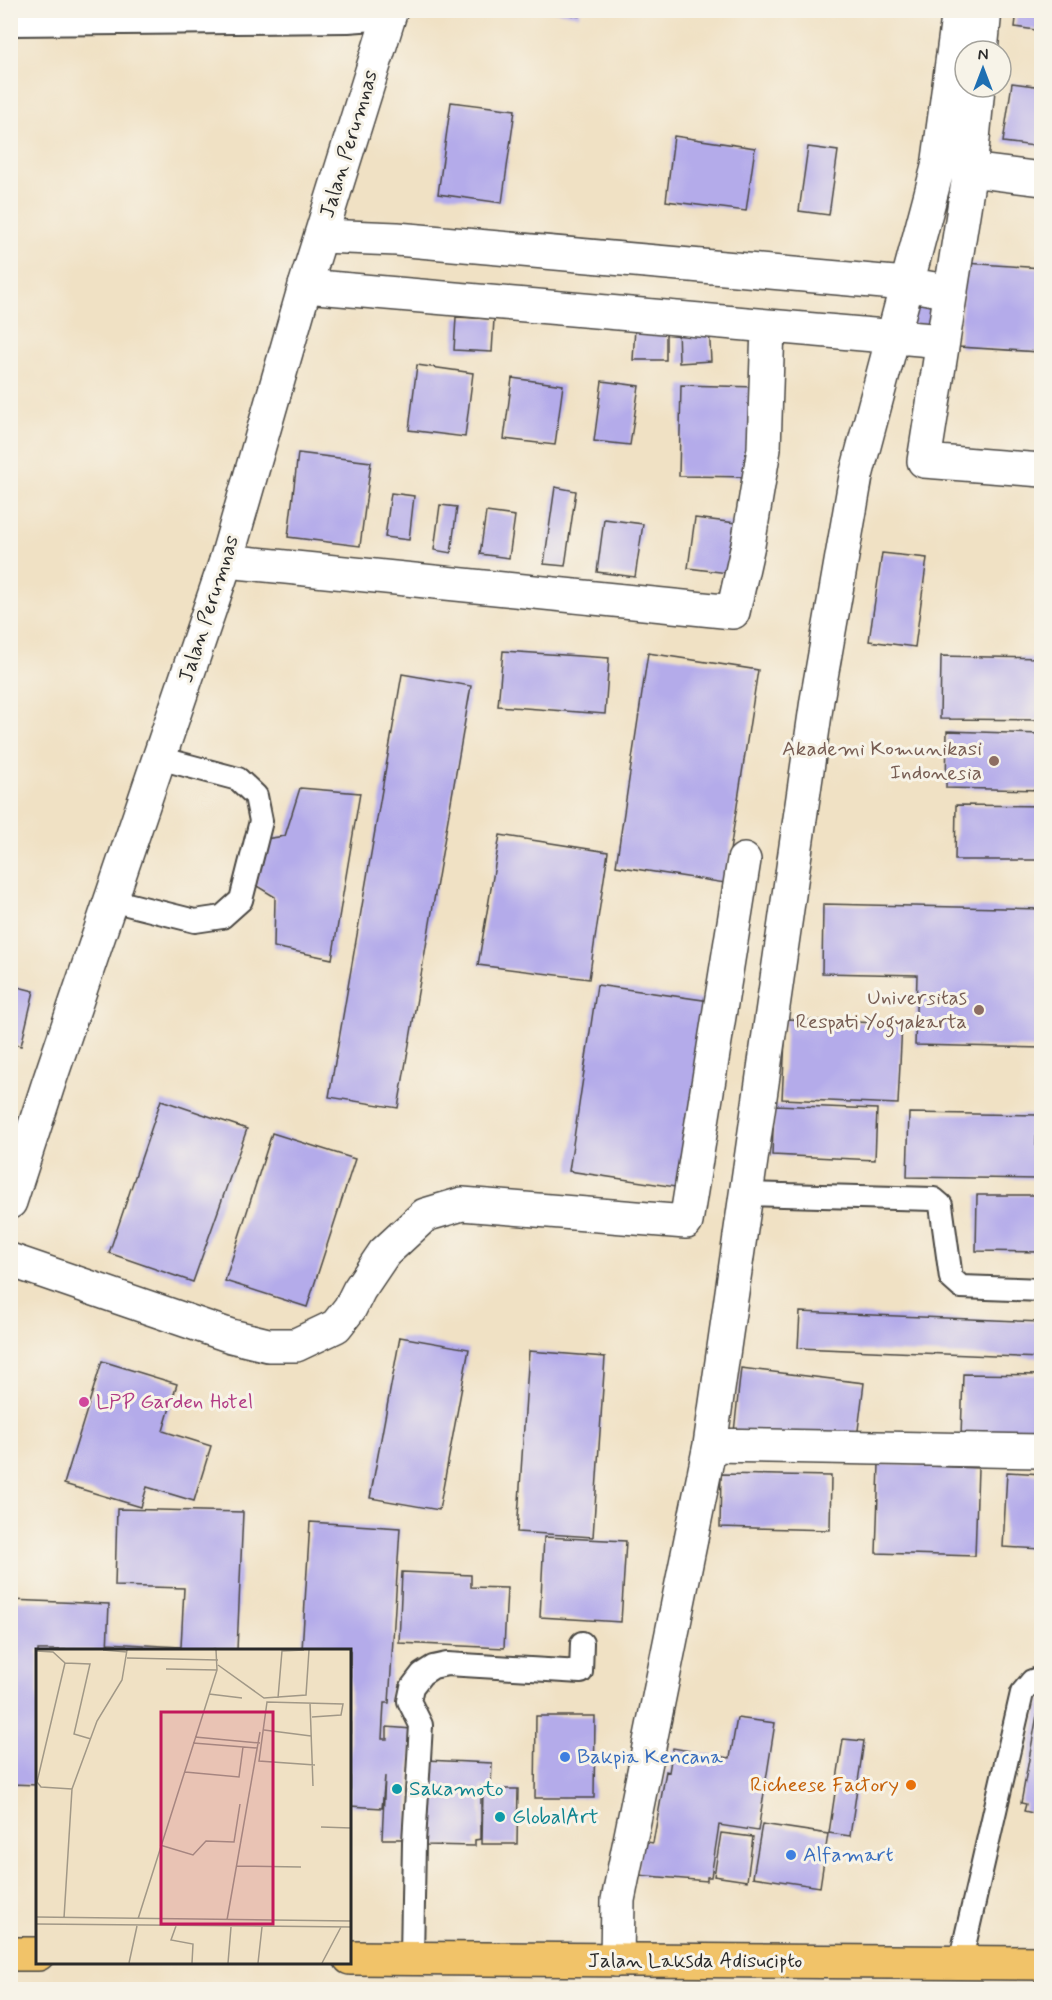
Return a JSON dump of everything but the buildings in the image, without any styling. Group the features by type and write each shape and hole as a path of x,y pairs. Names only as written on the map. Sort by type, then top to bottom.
{"main road":[{"path":"10,1954 36,1954"},
{"name":"Jalan Laksda Adisucipto","path":"351,1958 617,1960 976,1972 1041,1972"}],"street":[{"path":"617,1960 618,1900 710,1445 817,700 856,476 938,167 959,10"},
{"path":"982,39 985,10"},
{"name":"Jalan Perumnas","path":"10,1202 226,561 305,286 389,14"},
{"path":"977,99 970,170 924,461 1041,470"},
{"path":"970,170 1041,179"},
{"path":"321,236 397,239 906,284 951,292"},
{"path":"305,286 943,341"},
{"path":"226,561 733,612 748,545 764,449 768,326"},
{"path":"10,1260 231,1336 268,1346 296,1345 336,1326 350,1308 359,1290 384,1253 425,1215 462,1204 686,1222 744,860"},
{"path":"710,1445 1041,1451"}],"lane":[{"path":"10,24 348,21 389,14"},
{"path":"111,900 195,921 222,917 241,900 261,821 256,796 238,779 159,758"},
{"path":"747,1194 934,1200 941,1205 951,1278 955,1283 961,1287 1041,1290"},
{"path":"412,1958 414,1842 421,1725 409,1701 412,1687 422,1674 434,1667 447,1664 581,1672 582,1643"},
{"path":"976,1972 1022,1693 1032,1681 1041,1678"}],"place":[{"name":"Akademi Komunikasi Indonesia","path":"994,761"},
{"name":"Universitas Respati Yogyakarta","path":"979,1010"},
{"name":"LPP Garden Hotel","path":"84,1402"},
{"name":"Bakpia Kencana","path":"565,1757"},
{"name":"Richeese Factory","path":"911,1785"},
{"name":"Sakamoto","path":"397,1789"},
{"name":"GlobalArt","path":"500,1817"},
{"name":"Alfamart","path":"791,1855"}]}
